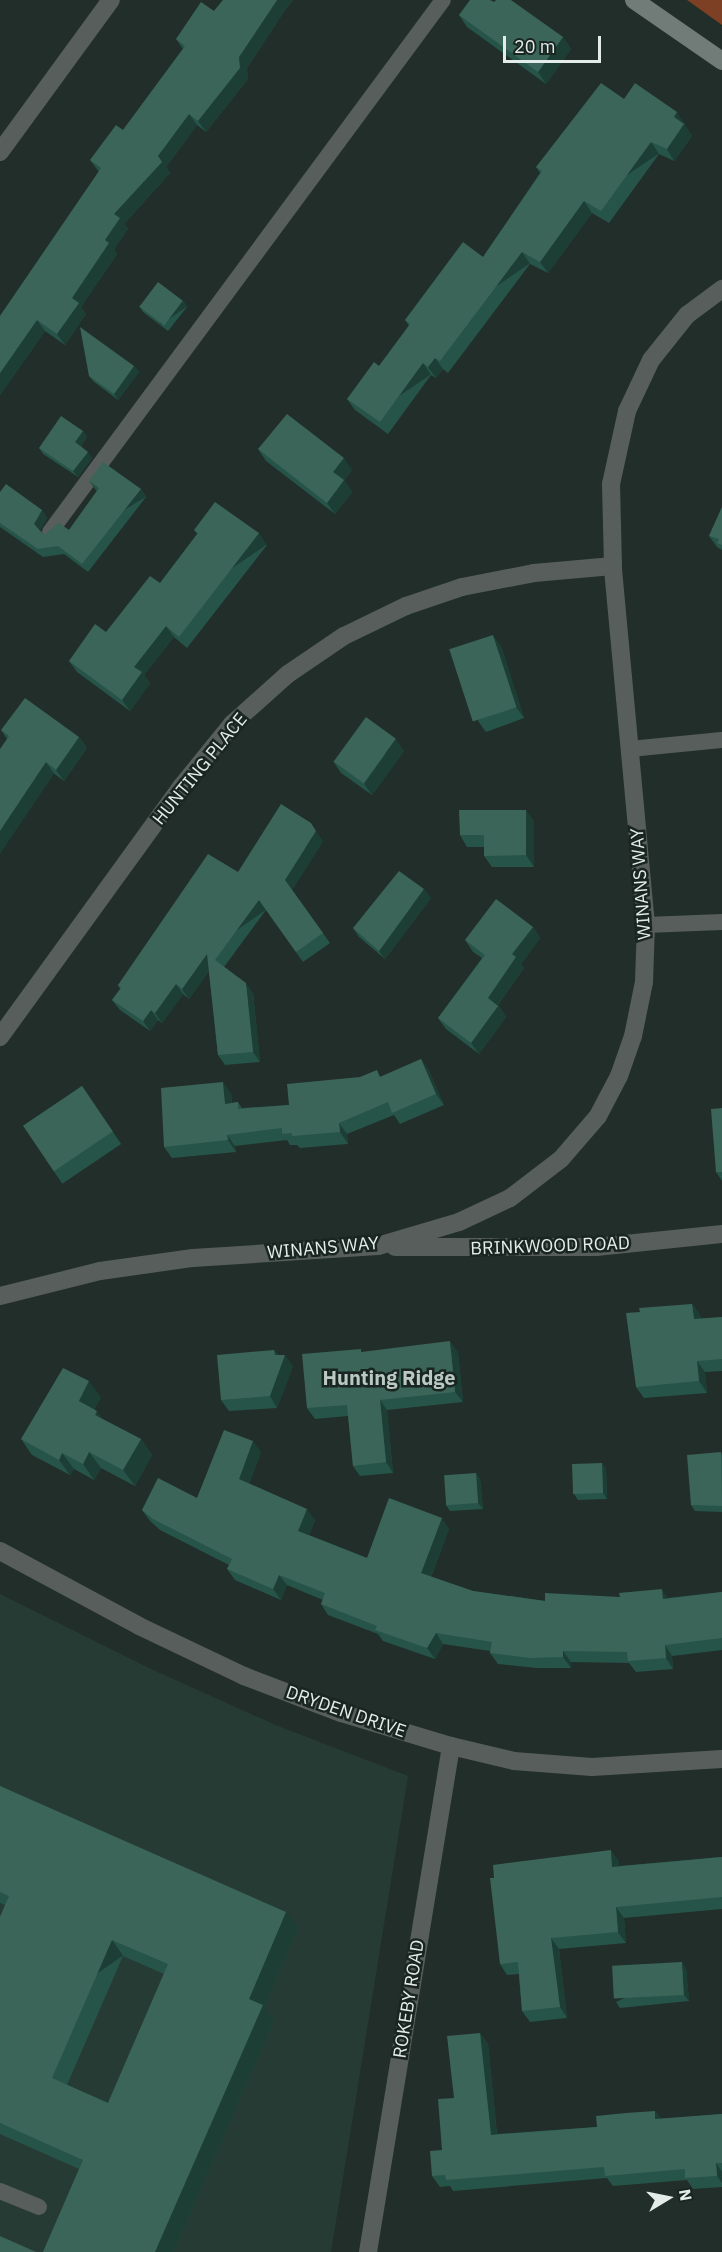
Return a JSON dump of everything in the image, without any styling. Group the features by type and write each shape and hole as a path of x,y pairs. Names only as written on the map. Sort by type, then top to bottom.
{"street":[{"path":"0,152 111,0"},
{"path":"634,0 722,61"},
{"name":"WINANS WAY","path":"0,1296 100,1271 193,1258 378,1246 459,1222 510,1198 561,1159 598,1116 620,1076 633,1036 644,982 646,925 613,566 611,484 627,411 651,360 687,315 722,289"},
{"name":"HUNTING PLACE","path":"0,1037 181,787 232,724 288,674 344,636 406,606 462,587 534,573 613,566"},
{"name":"BRINKWOOD ROAD","path":"378,1246 596,1247 722,1234"},
{"name":"DRYDEN DRIVE","path":"0,1551 119,1615 244,1676 341,1713 451,1746 514,1761 592,1767 722,1759"},
{"name":"ROKEBY ROAD","path":"368,2252 451,1746"}],"lane":[{"path":"50,532 443,0"},
{"path":"630,749 722,740"},
{"path":"646,925 722,922"},
{"path":"0,2191 39,2207"}],"shaded area":[{"path":"687,0 722,0 722,25"},
{"path":"0,1594 153,1670 278,1726 408,1776 331,2252 0,2252"}],"building":[{"path":"223,0 277,0 239,57 240,68 198,121 189,114 158,156 162,162 114,214 120,218 105,240 109,243 72,298 79,303 57,334 37,320 0,373 0,316 101,168 90,160 116,125 123,130 185,46 176,39 201,2 214,11"},
{"path":"470,0 494,2 511,0 563,37 538,72 459,15"},
{"path":"601,83 624,99 635,83 677,112 674,117 684,124 667,149 651,142 601,211 584,201 540,262 522,252 440,361 435,358 428,367 423,363 380,422 347,399 374,362 379,366 410,324 405,320 463,242 483,257 542,171 536,167"},
{"path":"158,282 183,301 164,325 139,307"},
{"path":"80,327 134,366 114,394 89,376"},
{"path":"287,414 344,458 333,472 344,480 327,503 258,449"},
{"path":"61,416 83,431 75,442 88,452 73,471 39,448"},
{"path":"103,462 141,489 82,564 58,546 38,549 0,523 0,492 6,484 42,510 34,524 44,535 59,523 69,530 99,488 89,481"},
{"path":"215,502 259,533 179,637 166,626 134,667 142,672 122,700 69,661 95,624 106,632 150,576 160,583 198,533 194,530"},
{"path":"722,507 722,545 717,543 719,539 709,536"},
{"path":"493,635 516,707 473,721 449,649"},
{"path":"25,698 79,737 56,770 46,762 0,831 0,749 9,736 1,730"},
{"path":"366,717 396,739 364,783 334,761"},
{"path":"281,804 311,823 316,831 285,880 323,933 296,952 259,900 215,960 246,983 253,1052 218,1055 207,954 182,989 176,984 155,1013 151,1010 143,1021 112,1000 121,988 118,985 208,854 238,872"},
{"path":"459,810 526,810 526,855 484,856 484,835 460,835"},
{"path":"399,871 424,889 379,951 353,928"},
{"path":"496,899 533,927 512,954 516,957 488,998 498,1006 471,1043 438,1018 485,955 465,940"},
{"path":"421,1059 436,1094 392,1113 388,1102 339,1123 340,1132 292,1136 292,1133 282,1134 282,1128 227,1135 228,1140 164,1147 161,1088 223,1082 225,1104 238,1102 238,1109 289,1105 287,1084 360,1077 377,1070 380,1077"},
{"path":"82,1086 113,1132 54,1171 23,1126"},
{"path":"722,1108 722,1172 716,1172 711,1109"},
{"path":"692,1304 694,1319 722,1317 722,1359 697,1361 699,1381 636,1387 626,1313 640,1312 639,1308"},
{"path":"450,1341 455,1392 380,1400 386,1462 353,1466 347,1405 307,1408 302,1354 361,1349 361,1352"},
{"path":"274,1350 275,1355 285,1355 270,1396 221,1400 217,1355"},
{"path":"63,1368 89,1381 79,1401 97,1411 95,1415 141,1439 123,1470 89,1452 83,1464 62,1453 59,1460 21,1439"},
{"path":"224,1430 253,1441 239,1479 307,1509 298,1531 367,1558 389,1498 442,1518 421,1573 473,1591 545,1601 545,1593 620,1597 619,1593 662,1589 663,1599 722,1592 722,1638 665,1645 666,1658 628,1661 627,1652 563,1651 563,1657 529,1658 490,1653 492,1642 436,1633 427,1648 375,1630 377,1626 321,1604 325,1593 279,1575 273,1589 227,1569 232,1559 153,1519 142,1510 158,1478 197,1498"},
{"path":"721,1452 722,1506 691,1505 687,1455"},
{"path":"602,1463 603,1493 573,1494 572,1464"},
{"path":"476,1473 478,1503 446,1505 444,1475"},
{"path":"0,1786 286,1912 249,1999 263,2005 155,2252 43,2252 83,2160 0,2123 0,1917 9,1896 0,1892","holes":["112,1940 168,1964 108,2103 52,2078"]},
{"path":"611,1850 612,1867 722,1857 722,1897 616,1907 618,1932 551,1938 560,2007 522,2011 518,1962 500,1964 490,1878 494,1878 493,1865"},
{"path":"682,1962 684,1995 614,1999 612,1966"},
{"path":"480,2033 491,2135 597,2127 596,2116 626,2113 655,2111 655,2119 722,2114 722,2163 716,2163 717,2176 685,2178 685,2169 605,2176 604,2167 446,2180 445,2175 432,2176 430,2151 442,2150 438,2099 454,2098 447,2036"},
{"path":"0,2236 36,2252 0,2252"}],"district":[{"name":"Hunting Ridge","path":"389,1377"}]}
